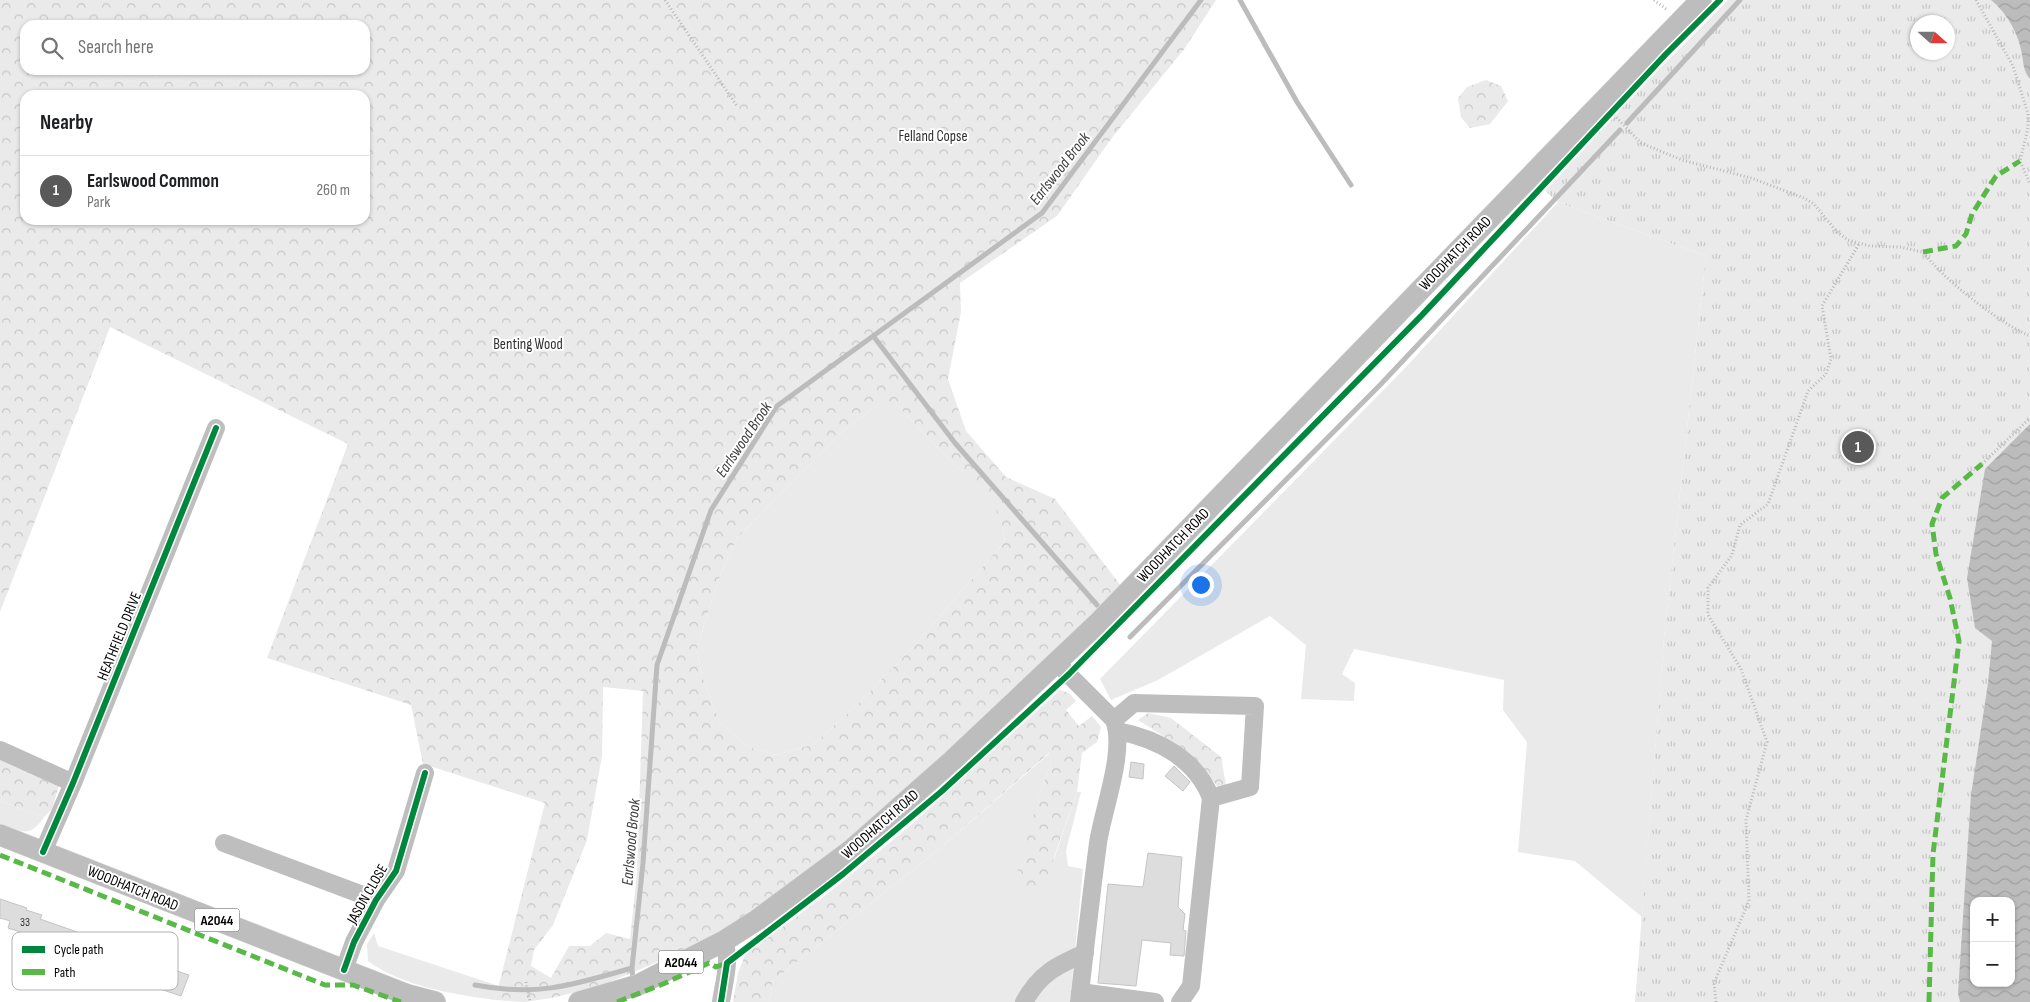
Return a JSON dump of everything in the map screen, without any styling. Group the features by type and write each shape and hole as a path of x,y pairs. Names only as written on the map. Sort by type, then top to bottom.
{"main road":[{"name":"WOODHATCH ROAD","path":"579,1002 638,985 724,941 790,897 850,851 954,760 1057,663 1701,0"},
{"name":"WOODHATCH ROAD","path":"0,835 408,995 435,1002"}],"street":[{"name":"HEATHFIELD DRIVE","path":"43,852 73,783 216,428"},
{"path":"1057,663 1116,726 1144,736 1186,761 1204,781 1211,798 1191,986 1180,1002"},
{"path":"1155,1002 1080,997 1099,842 1113,777 1116,726 1134,703 1255,706 1250,787 1211,798"},
{"path":"0,750 73,783"},
{"name":"JASON CLOSE","path":"344,970 354,942 376,900 396,871 425,773"},
{"name":"JASON CLOSE","path":"224,843 376,900"},
{"path":"721,1002 727,963 724,941"},
{"path":"1024,1002 1035,982 1058,965 1085,953"}],"path":[{"path":"664,0 737,106"},
{"path":"1976,0 2013,66 2028,114 2028,128 2020,161 2030,184"},
{"path":"1606,119 1619,104"},
{"path":"1612,111 1641,143 1682,160 1751,178 1804,198 1814,204 1837,232 1859,244 1900,247 1923,252 1932,264 1978,303 2030,336"},
{"path":"1716,1002 1714,983 1749,901 1746,820 1767,742 1741,669 1708,615 1708,588 1732,555 1740,525 1768,504 1808,391 1826,374 1831,359 1822,306 1859,244"},
{"path":"1982,464 2030,418"},
{"path":"526,982 530,1002"}],"green space":[{"name":"Benting Wood","path":"0,0 1216,0 1185,48 1111,139 1057,216 960,283 961,312 948,379 966,431 1006,477 1055,499 1121,586 956,747 806,876 710,940 600,986 552,998 524,1002 495,1000 545,803 423,764 411,705 267,658 348,444 110,327 0,612","holes":["881,403 895,403 984,492 997,513 1005,541 915,645 860,702 814,744 776,755 748,747 720,723 702,676 697,649 717,583 737,538 845,429","603,687 643,691 637,872 630,939 606,933 590,946 569,946 551,978 531,966 534,950 553,925 587,840 602,756"]},
{"path":"1728,0 2030,0 2030,1002 1635,1002 1664,638 1706,256 1558,202 1545,191 1656,72"},
{"path":"1486,80 1501,86 1508,101 1490,124 1470,128 1461,117 1458,98 1467,87"},
{"path":"1558,202 1706,256 1664,638 1642,917 1575,861 1518,852 1527,742 1503,710 1504,680 1354,649 1342,674 1355,683 1354,701 1301,699 1306,645 1270,616 1158,680 1111,700 1100,679 1406,367"},
{"path":"881,403 895,403 946,456 976,483 997,513 1005,541 915,645 860,702 814,744 776,755 748,747 720,723 702,676 697,649 717,583 737,538 845,429"},
{"path":"1060,690 1069,693 1076,701 1066,710 1079,726 1092,716 1101,727 1097,742 1082,753 1077,792 1042,891 1022,893 1014,884 1038,799 1051,763 1049,753 938,850 773,981 769,1002 733,1002 738,973 745,955 827,894 911,825"},
{"path":"1148,713 1171,718 1221,757 1226,785 1219,789 1193,759 1172,742 1138,720"},
{"path":"9,744 64,769 52,809 44,817 0,801 0,756"},
{"path":"1050,753 1051,763 1038,799 1054,859 1077,792 1081,792 1066,851 1068,866 1083,869 1070,1002 769,1002 773,981 938,850"},
{"path":"0,801 44,817 30,831 13,829 0,824"},
{"path":"374,933 378,946 499,986 495,1000 429,988 382,970 368,961 367,944"}],"water":[{"path":"1991,0 2030,0 2030,79 2024,69 2014,29 2001,10"},
{"path":"2030,424 2030,1002 1960,1002 1958,993 1971,795 1988,683 1992,641 1975,628 1967,578 1985,469"}],"building":[{"path":"1131,762 1144,764 1143,779 1129,777"},
{"path":"1174,766 1190,782 1183,791 1165,776"},
{"path":"1148,853 1182,857 1178,907 1185,914 1183,930 1186,931 1184,956 1170,955 1171,943 1142,940 1136,986 1098,983 1108,884 1143,887"},
{"path":"0,899 42,915 40,919 77,932 20,932 8,928 10,921 0,918"},
{"path":"178,971 189,975 181,996 163,990 178,990"}],"waterway":[{"name":"Earlswood Brook","path":"633,982 632,968 643,863 657,665 711,510 777,406 1042,213 1201,0"},
{"path":"1240,0 1297,102 1351,185"},
{"path":"1627,123 1740,0"},
{"path":"1130,637 1381,384 1620,130"},
{"path":"874,337 955,443 1097,605"},
{"path":"475,985 517,990 555,987 591,980 632,968"}],"marked path":[{"path":"1923,252 1956,246 1966,234 1972,214 1996,176 2020,161"},
{"path":"1929,1002 1933,854 1959,641 1950,598 1936,554 1932,524 1942,498 1982,464"},
{"path":"0,855 325,985 353,985 401,1002"},
{"path":"617,1002 709,963 716,967 727,963"}],"cycle path":[{"path":"721,1002 727,963 843,874 942,791 1069,674 1422,315 1666,54 1720,0"},
{"path":"43,852 73,783 216,428"},
{"path":"344,970 354,942 376,900 396,871 425,773"}],"place":[{"name":"Earlswood Common","path":"1858,447"}],"park label":[{"name":"Felland Copse","path":"933,136"}]}
